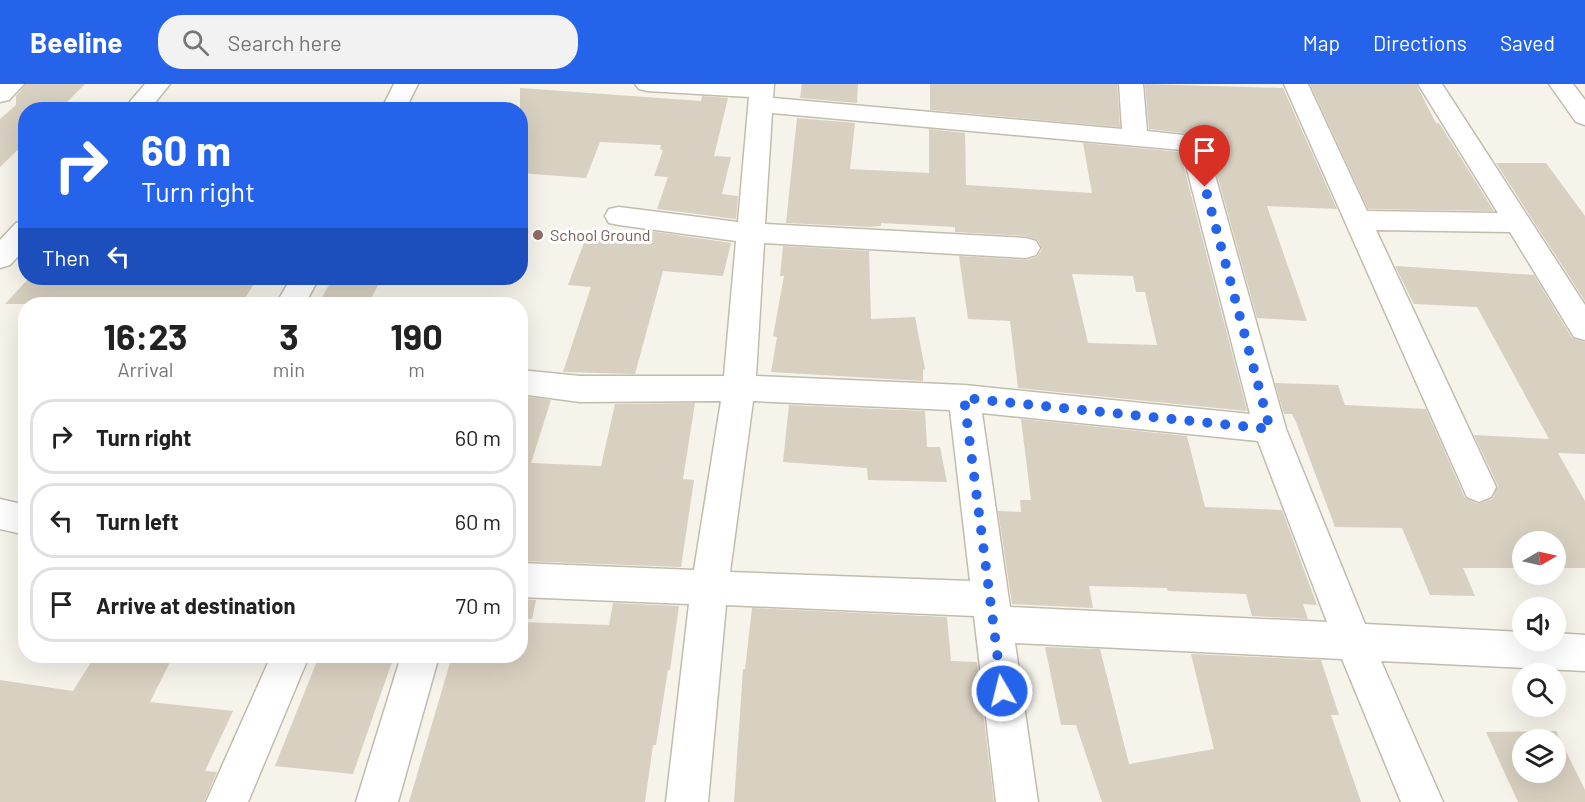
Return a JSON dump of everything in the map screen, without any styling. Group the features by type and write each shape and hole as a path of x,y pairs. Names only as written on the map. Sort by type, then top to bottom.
{"street":[{"path":"0,95 12,84"},
{"path":"142,102 158,84"},
{"path":"397,102 406,84"},
{"path":"647,84 761,93 1134,138 1193,143 1270,429 1353,642 1422,802"},
{"path":"1131,84 1134,138"},
{"path":"1296,84 1479,488"},
{"path":"1430,84 1585,329"},
{"path":"1561,84 1585,117"},
{"path":"687,802 709,589 739,388 761,93"},
{"path":"619,216 751,233 1026,248"},
{"path":"1356,220 1518,224"},
{"path":"0,258 18,239"},
{"path":"528,383 580,389 739,388 964,398 1270,429"},
{"path":"964,398 1017,802"},
{"path":"0,514 18,518"},
{"path":"528,580 709,589 1353,642 1585,653"},
{"path":"227,802 287,663"},
{"path":"377,802 418,663"}],"building":[{"path":"26,84 85,84 67,102 18,102 18,150 0,167 0,119 16,105 16,96"},
{"path":"802,84 858,84 857,103 800,98"},
{"path":"930,84 1117,84 1120,127 930,110"},
{"path":"1145,84 1283,88 1337,209 1267,206 1307,321 1257,318 1208,142 1202,135 1149,129"},
{"path":"1310,84 1416,84 1436,123 1439,123 1494,211 1368,209"},
{"path":"520,88 701,101 702,96 728,98 714,156 731,157 722,194 738,196 736,219 657,209 668,177 654,176 663,150 660,149 661,145 600,142 586,178 528,174 528,102 520,102"},
{"path":"797,118 855,123 850,169 929,173 929,129 965,133 966,185 1092,193 1083,143 1180,152 1247,411 1018,388 1010,321 968,319 959,256 1027,260 1037,257 1042,249 1038,240 1026,236 955,232 955,227 881,223 881,226 870,227 786,223","holes":["1072,274 1133,276 1136,292 1145,292 1157,345 1088,343"]},
{"path":"1496,163 1546,163 1585,216 1585,301"},
{"path":"649,231 731,243 723,276 663,271 635,374 563,372 591,287 568,285 588,232 647,237"},
{"path":"783,246 869,251 871,319 915,317 925,369 923,370 923,381 771,372 777,337 773,336 784,276 780,276"},
{"path":"1395,266 1534,275 1572,338 1585,342 1585,454 1558,453 1585,501 1585,568 1566,568 1566,531 1512,531 1512,568 1463,568 1475,596 1430,595 1402,528 1335,527 1296,422 1292,414 1284,414 1275,383 1338,385 1345,405 1426,409 1465,498 1478,504 1492,499 1498,486 1474,435 1549,439 1477,307 1414,304"},
{"path":"23,285 253,285 246,297 18,297 18,304 5,304"},
{"path":"329,285 378,285 372,297 322,297"},
{"path":"528,397 551,400 531,463 601,466 615,404 695,403 683,479 694,480 681,567 528,561"},
{"path":"789,405 925,411 927,447 940,447 947,482 868,480 867,468 783,462"},
{"path":"1021,419 1187,436 1205,507 1282,510 1317,605 1303,604 1308,619 1252,616 1246,594 1168,591 1167,588 1089,586 1093,608 1012,604 998,511 1021,512 1020,500 1031,500"},
{"path":"528,600 536,600 532,619 528,619"},
{"path":"613,603 679,606 670,670 668,670 656,745 653,745 645,802 409,802 450,663 528,663 528,622 609,625"},
{"path":"752,608 947,617 951,661 977,662 994,802 734,802 743,669 745,669"},
{"path":"1045,647 1100,649 1129,764 1214,749 1191,654 1321,660 1339,715 1331,715 1361,802 1102,802 1076,725 1061,725"},
{"path":"91,663 170,663 150,702 233,711 205,771 217,772 204,802 0,802 0,680 73,691"},
{"path":"316,663 392,663 353,774 275,766"},
{"path":"1486,732 1512,732 1512,783 1566,783 1566,751 1585,790 1585,802 1518,802"}],"place":[{"name":"School Ground","path":"538,235"}],"route":[{"path":"1002,691 964,398 1270,429 1205,187"}]}
